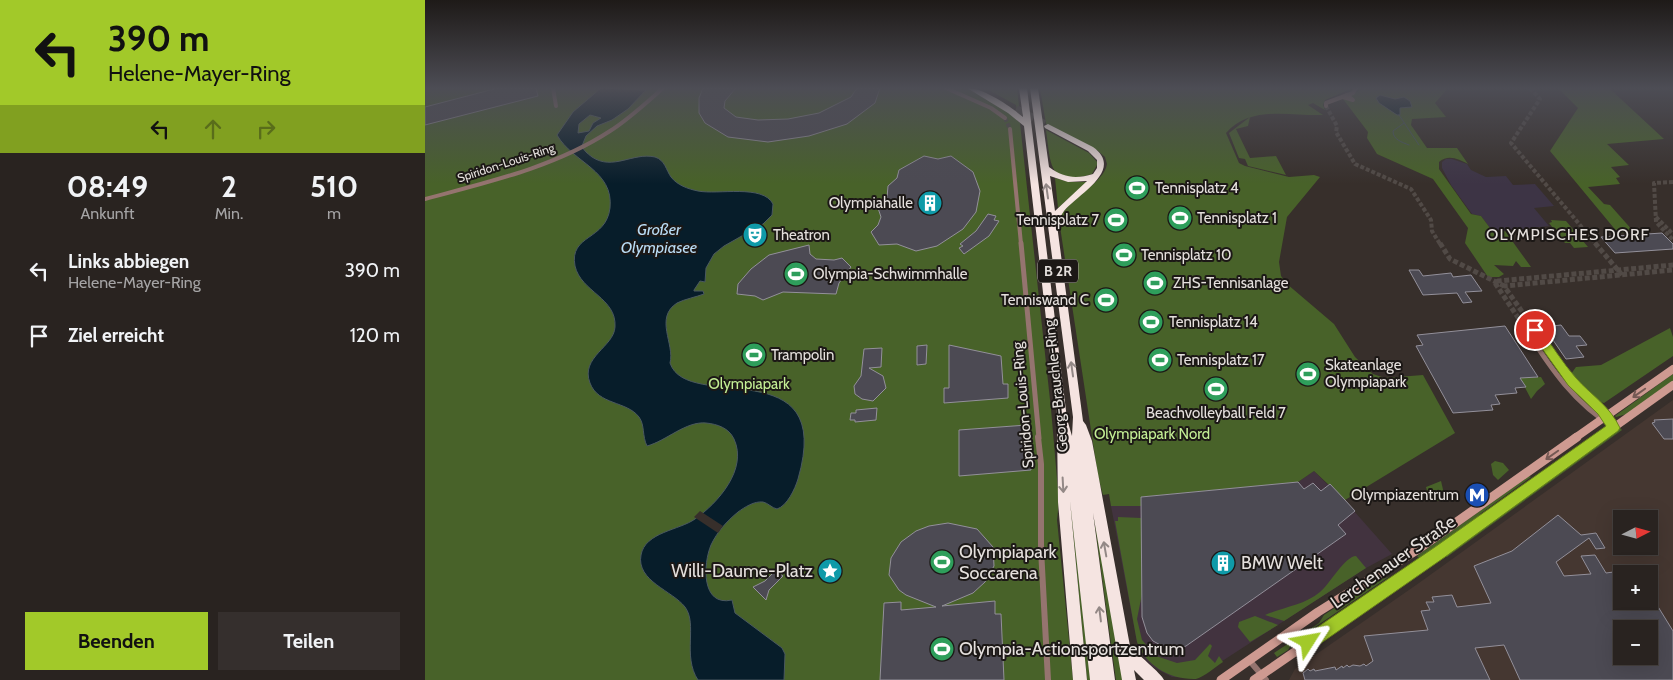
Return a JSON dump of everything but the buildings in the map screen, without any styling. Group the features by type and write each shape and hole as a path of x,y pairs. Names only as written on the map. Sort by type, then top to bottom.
{"highway":[{"path":"1022,120 1028,126"},
{"name":"Georg-Brauchle-Ring","path":"1027,120 1062,419 1069,443 1097,680"},
{"name":"Georg-Brauchle-Ring","path":"1038,120 1078,417 1078,442 1108,680"},
{"path":"1048,126 1095,153 1102,162 1097,174 1059,211 1052,226"},
{"path":"1045,168 1055,176 1068,180 1081,180 1097,174"},
{"path":"1078,417 1085,441 1129,680"},
{"path":"1062,419 1064,502 1080,680"},
{"path":"1123,649 1149,675 1157,680"}],"main road":[{"name":"Lerchenauer Straße","path":"1221,680 1318,612 1417,550 1673,369"},
{"name":"Lerchenauer Straße","path":"1260,678 1673,385"}],"street":[{"name":"Spiridon-Louis-Ring","path":"425,200 515,174 566,156 590,144 627,120"},
{"name":"Spiridon-Louis-Ring","path":"1010,129 1041,464 1041,548 1048,680"},
{"path":"1535,330 1565,373 1603,419"},
{"path":"1527,331 1567,389 1614,428"},
{"path":"1551,368 1565,373"},
{"path":"1248,660 1260,678"}],"shaded area":[{"path":"1446,159 1467,164 1471,170 1486,177 1506,176 1513,185 1535,184 1554,206 1534,208 1549,226 1493,232 1481,216 1472,214 1451,185 1442,168 1442,162"},
{"path":"1673,400 1673,680 1289,680 1295,669 1419,583"},
{"name":"BMW Welt","path":"1314,471 1328,485 1330,484 1392,554 1366,568 1196,678 1172,677 1153,667 1144,658 1137,642 1111,506 1141,506 1141,497 1298,482"}],"green space":[{"name":"Olympiapark","path":"425,120 1016,120 1020,123 1051,409 1059,502 1057,520 1073,680 425,680"},
{"name":"Olympiapark Nord","path":"1045,120 1245,120 1236,124 1226,133 1239,163 1289,177 1314,175 1320,177 1287,217 1279,262 1281,276 1287,284 1334,324 1355,357 1373,374 1385,378 1423,375 1455,433 1345,500 1314,471 1298,482 1142,497 1141,506 1111,506 1109,494 1103,495 1098,476 1059,220 1069,205 1099,178 1107,164 1105,157 1097,150 1046,124"},
{"path":"1246,120 1249,120 1248,126 1236,129 1250,158 1276,156 1286,175 1248,166 1245,159 1239,158 1229,133"},
{"path":"1359,120 1412,120 1411,125 1427,148 1457,148 1468,164 1457,159 1446,158 1439,162 1439,169 1471,214 1481,216 1493,232 1505,231 1531,267 1521,267 1516,261 1513,266 1494,265 1504,274 1499,277 1488,277 1465,243 1468,228 1433,179 1377,154 1367,138 1368,132"},
{"path":"1570,120 1643,120 1664,139 1607,144 1629,165 1611,167 1620,177 1616,178 1620,184 1588,187 1604,204 1610,205 1634,232 1618,233 1550,151"},
{"path":"1046,130 1089,153 1098,163 1092,174 1067,178 1059,175 1051,163"},
{"path":"1055,178 1069,182 1087,182 1058,208"},
{"path":"1551,220 1566,221 1588,247 1574,248 1570,243 1565,243 1549,223 1552,222"},
{"path":"1670,328 1673,337 1673,356 1604,403 1596,401 1571,374 1576,367 1601,365"},
{"path":"1673,374 1673,381 1627,414 1615,416"},
{"path":"1541,377 1545,384 1531,399 1520,378"},
{"path":"1620,428 1622,430 1447,557 1444,555"},
{"path":"1495,461 1503,463 1509,470 1498,480 1493,475 1491,464"},
{"path":"1067,470 1091,680 1087,680"},
{"path":"1529,476 1531,477 1480,514 1476,523 1421,560 1417,556"},
{"path":"1441,481 1445,498 1442,501 1435,501 1428,495 1426,487"},
{"path":"1093,511 1124,680 1116,680"},
{"path":"1118,517 1141,518 1144,584 1137,619 1142,640 1156,656 1177,663 1195,660 1210,644 1212,646 1208,656 1215,663 1219,656 1223,662 1203,676 1196,679 1186,679 1168,674 1152,664 1141,650 1137,642 1115,521 1118,521"},
{"path":"1356,556 1366,568 1284,621 1265,615 1301,603 1314,596 1324,588 1347,560"},
{"path":"1390,576 1293,642 1288,650 1277,657 1274,653 1319,623 1324,615 1373,583"},
{"path":"1255,616 1278,625 1250,642 1238,627 1239,622"}],"water":[{"name":"Großer Olympiasee","path":"568,120 584,120 579,124 578,133 589,131 593,123 598,120 612,120 597,126 586,136 582,146 592,157 600,161 615,162 647,156 655,157 663,163 673,180 687,188 707,192 750,192 768,198 773,204 772,215 763,224 724,246 714,254 706,268 705,282 700,281 694,290 703,291 704,294 677,303 670,309 666,324 671,356 670,363 682,377 703,384 755,391 779,398 796,413 804,438 798,479 790,497 777,509 765,503 756,502 734,515 713,540 708,553 706,573 710,591 715,597 722,600 732,600 735,613 782,648 785,654 784,680 698,680 693,671 691,661 689,614 679,601 657,585 644,572 641,564 641,555 644,547 656,536 689,523 713,504 721,495 734,473 737,462 737,450 732,435 726,429 706,423 691,425 647,446 639,417 627,408 599,395 590,383 588,374 590,366 593,359 613,334 615,327 614,317 605,302 579,275 575,266 575,256 577,248 582,242 596,232 607,219 610,208 610,195 606,184 599,176 564,145 557,135"}],"pier":[{"path":"700,511 723,526 718,533 694,517"}],"waterway":[{"path":"1402,120 1419,145"},
{"path":"1404,123 1393,131 1393,134 1398,140 1409,145"}],"tunnel":[{"path":"1006,120 1010,129"},
{"path":"1036,120 1048,126"},
{"path":"1334,120 1337,126 1336,132 1355,164 1411,189 1431,220 1432,231 1440,244"},
{"path":"1526,120 1511,143 1596,244"},
{"path":"1673,182 1654,183 1656,222 1673,240"},
{"path":"1656,217 1673,234"},
{"path":"1440,243 1450,259 1496,282"},
{"path":"1595,243 1618,270"},
{"path":"1618,270 1673,265"},
{"path":"1496,282 1618,270"},
{"path":"1618,270 1622,275"},
{"path":"1622,275 1673,270"},
{"path":"1504,286 1622,275"},
{"path":"1496,282 1504,286"},
{"path":"1496,282 1495,283 1527,331"},
{"path":"1504,286 1535,330"}],"place":[{"name":"Tennisplatz 4","path":"1137,188"},
{"name":"Olympiahalle","path":"930,203"},
{"name":"Tennisplatz 1","path":"1180,218"},
{"name":"Tennisplatz 7","path":"1116,220"},
{"name":"Theatron","path":"755,235"},
{"name":"Tennisplatz 10","path":"1124,255"},
{"name":"Olympia-Schwimmhalle","path":"796,274"},
{"name":"ZHS-Tennisanlage","path":"1155,283"},
{"name":"Tenniswand C","path":"1106,300"},
{"name":"Tennisplatz 14","path":"1151,322"},
{"name":"Trampolin","path":"754,355"},
{"name":"Tennisplatz 17","path":"1160,360"},
{"name":"Skateanlage Olympiapark","path":"1308,374"},
{"name":"Beachvolleyball Feld 7","path":"1216,389"},
{"name":"Olympiazentrum","path":"1477,495"},
{"name":"Olympiapark Soccarena","path":"942,562"},
{"name":"BMW Welt","path":"1223,563"},
{"name":"Willi-Daume-Platz","path":"830,571"},
{"name":"Olympia-Actionsportzentrum","path":"942,649"}],"district":[{"name":"OLYMPISCHES DORF","path":"1568,234"}],"route":[{"path":"1308,642 1440,552 1545,475 1614,428 1602,410 1572,382 1535,330"}]}
